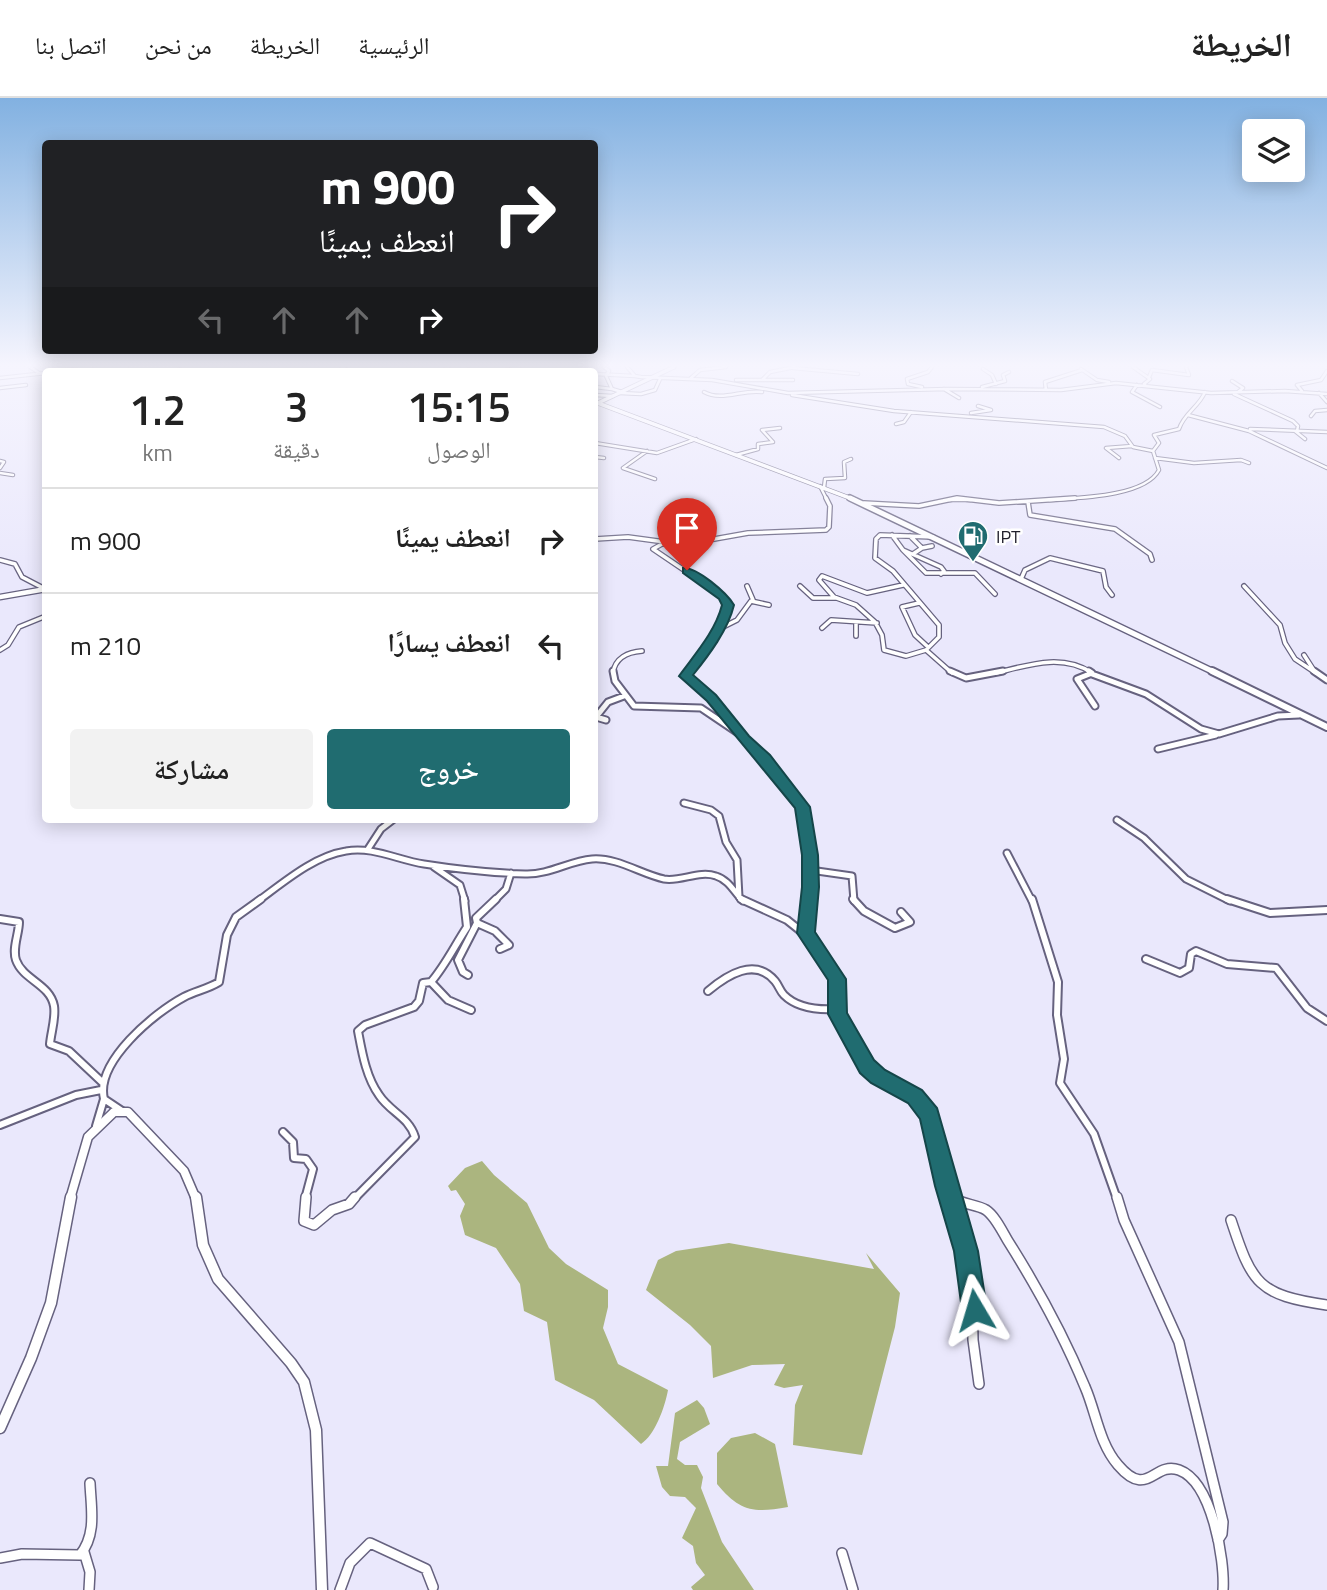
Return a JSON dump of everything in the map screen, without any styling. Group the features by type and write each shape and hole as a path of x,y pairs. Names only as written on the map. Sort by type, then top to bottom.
{"main road":[{"path":"689,437 864,503 1327,727"}],"street":[{"path":"736,455 758,449 758,444 772,442 774,439 771,437"},
{"path":"1125,437 1132,446"},
{"path":"1153,451 1159,443 1155,437"},
{"path":"1257,437 1327,468"},
{"path":"598,444 660,452 696,439"},
{"path":"1119,458 1106,448 1132,446 1153,451"},
{"path":"647,451 623,468 655,479"},
{"path":"864,503 919,506 957,498 987,503 1103,496 1135,488 1157,475 1159,470 1153,451"},
{"path":"598,457 604,458"},
{"path":"1155,458 1181,463 1241,460 1249,463"},
{"path":"806,933 810,848 801,805 712,698 685,676 700,659 726,614 727,601 682,566 653,550 658,545 701,542 748,533 826,530 829,527 831,509 822,487 824,479 845,478 844,462 851,459"},
{"path":"0,461 4,462 0,471 13,475"},
{"path":"1028,502 1030,515 1116,529 1150,554 1152,560"},
{"path":"800,586 813,598 835,598 859,607 877,623 884,650 909,656 927,648 939,637 940,628 893,571 874,556 877,537 892,534 934,537"},
{"path":"892,534 896,544 924,572 975,573 995,594"},
{"path":"910,536 922,548"},
{"path":"598,538 628,537 670,543"},
{"path":"913,554 932,546"},
{"path":"904,550 941,567 944,570 941,574"},
{"path":"1021,579 1024,571 1041,561 1058,558 1103,571 1106,587 1111,595"},
{"path":"0,560 14,562 20,568 22,577 42,587"},
{"path":"835,598 820,581 820,577 830,577 867,593 903,585"},
{"path":"747,586 753,600"},
{"path":"1244,586 1250,596 1280,625 1287,647 1295,659 1327,680"},
{"path":"0,597 42,590"},
{"path":"715,631 731,624 745,613 753,600"},
{"path":"753,600 769,604"},
{"path":"919,603 902,607 913,633 951,673 962,677 1070,660 1079,663 1092,674 1146,694 1201,729 1219,734"},
{"path":"0,650 8,645 19,627 42,618"},
{"path":"822,628 830,620 877,623"},
{"path":"856,622 856,636"},
{"path":"642,651 629,652 615,665 614,679 628,703 637,707 682,706 706,709 741,735"},
{"path":"1304,655 1315,671"},
{"path":"1092,674 1077,679 1095,706"},
{"path":"598,712 617,696 624,696"},
{"path":"1158,749 1278,716 1302,715"},
{"path":"598,718 606,720"},
{"path":"684,803 711,810 719,816 724,838 737,860 739,897"},
{"path":"1116,820 1144,838 1186,879 1237,904 1270,913 1327,910"},
{"path":"368,849 381,829 389,823"},
{"path":"0,1125 102,1086 116,1059 143,1027 180,999 219,982 230,926 243,911 270,890 325,858 344,851 368,849 393,858 431,865 511,873 547,873 584,861 601,860 638,868 664,880 714,875 727,881 739,897 806,933 837,979 836,1009 867,1066 878,1076 915,1096 927,1111 946,1186 952,1198 972,1287 974,1351 979,1384"},
{"path":"1007,853 1029,891 1058,982 1057,1015 1064,1059 1060,1083 1087,1121 1099,1146 1124,1220 1179,1342 1223,1522 1222,1534 1218,1540"},
{"path":"283,1132 293,1142 294,1158 306,1158 313,1169 304,1204 304,1221 314,1225 332,1210 349,1204 376,1176 385,1171 406,1144 415,1137 407,1119 379,1096 358,1031 365,1025 414,1007 419,1001 423,983 431,982 441,971 447,956 467,927 466,905 460,885 451,876 431,865"},
{"path":"810,870 852,876 855,883 854,902 858,908 895,928 910,922 901,912"},
{"path":"468,975 463,972 458,960 477,923 476,918 506,889 511,873"},
{"path":"0,919 19,922 14,952 16,963 26,978 46,989 52,996 55,1014 50,1044 69,1051 102,1086 104,1099 96,1126"},
{"path":"477,923 505,939 509,945 500,949"},
{"path":"1146,959 1180,973 1189,968 1191,954 1196,951 1227,964 1273,967 1283,974 1313,1014 1327,1021"},
{"path":"708,990 748,967 763,971 776,981 783,995 803,1005 825,1011 836,1009"},
{"path":"431,982 439,994 459,1007 471,1010"},
{"path":"104,1099 132,1114 184,1171 194,1191 201,1238 210,1266 234,1300 291,1363 304,1382 316,1430 322,1590"},
{"path":"0,1427 43,1326 88,1137 108,1115 124,1111"},
{"path":"952,1198 962,1204 986,1209 1001,1230 1057,1325 1086,1387 1108,1451 1119,1466 1139,1482 1146,1483 1168,1469 1184,1473 1204,1503 1218,1540 1224,1564 1223,1590"},
{"path":"1231,1220 1242,1251 1262,1286 1275,1293 1327,1305"},
{"path":"89,1590 90,1572 84,1552 91,1530 90,1483"},
{"path":"340,1590 347,1566 356,1551 370,1543 426,1569 433,1587"},
{"path":"0,1558 37,1553 77,1557 84,1552"},
{"path":"842,1553 853,1590"}],"green space":[{"path":"482,1161 527,1203 549,1248 566,1264 608,1290 608,1307 603,1328 618,1364 668,1390 655,1427 641,1444 594,1400 555,1380 547,1322 524,1311 520,1284 496,1248 465,1235 460,1216 465,1204 456,1190 451,1191 448,1186 465,1168"},
{"path":"729,1243 874,1269 866,1253 900,1293 895,1327 862,1455 793,1445 795,1405 803,1385 784,1388 774,1385 785,1364 752,1365 713,1378 711,1346 690,1325 646,1290 658,1260 676,1251"},
{"path":"697,1400 704,1408 710,1424 680,1442 677,1459 685,1465 697,1465 703,1477 701,1488 722,1542 754,1590 693,1590 691,1587 705,1575 696,1563 693,1546 682,1538 696,1508 685,1497 670,1496 662,1487 656,1466 668,1466 675,1413"},
{"path":"755,1433 775,1444 788,1507 766,1510 748,1508 733,1500 717,1484 717,1453 731,1438"}],"place":[{"name":"IPT","path":"973,563"}],"route":[{"path":"687,570 724,597 728,605 726,614 703,654 685,676 712,698 744,739 759,752 799,800 810,848 811,887 806,933 837,979 837,1014 867,1066 878,1076 915,1096 929,1115 946,1186 952,1198 966,1251 975,1310"}]}
